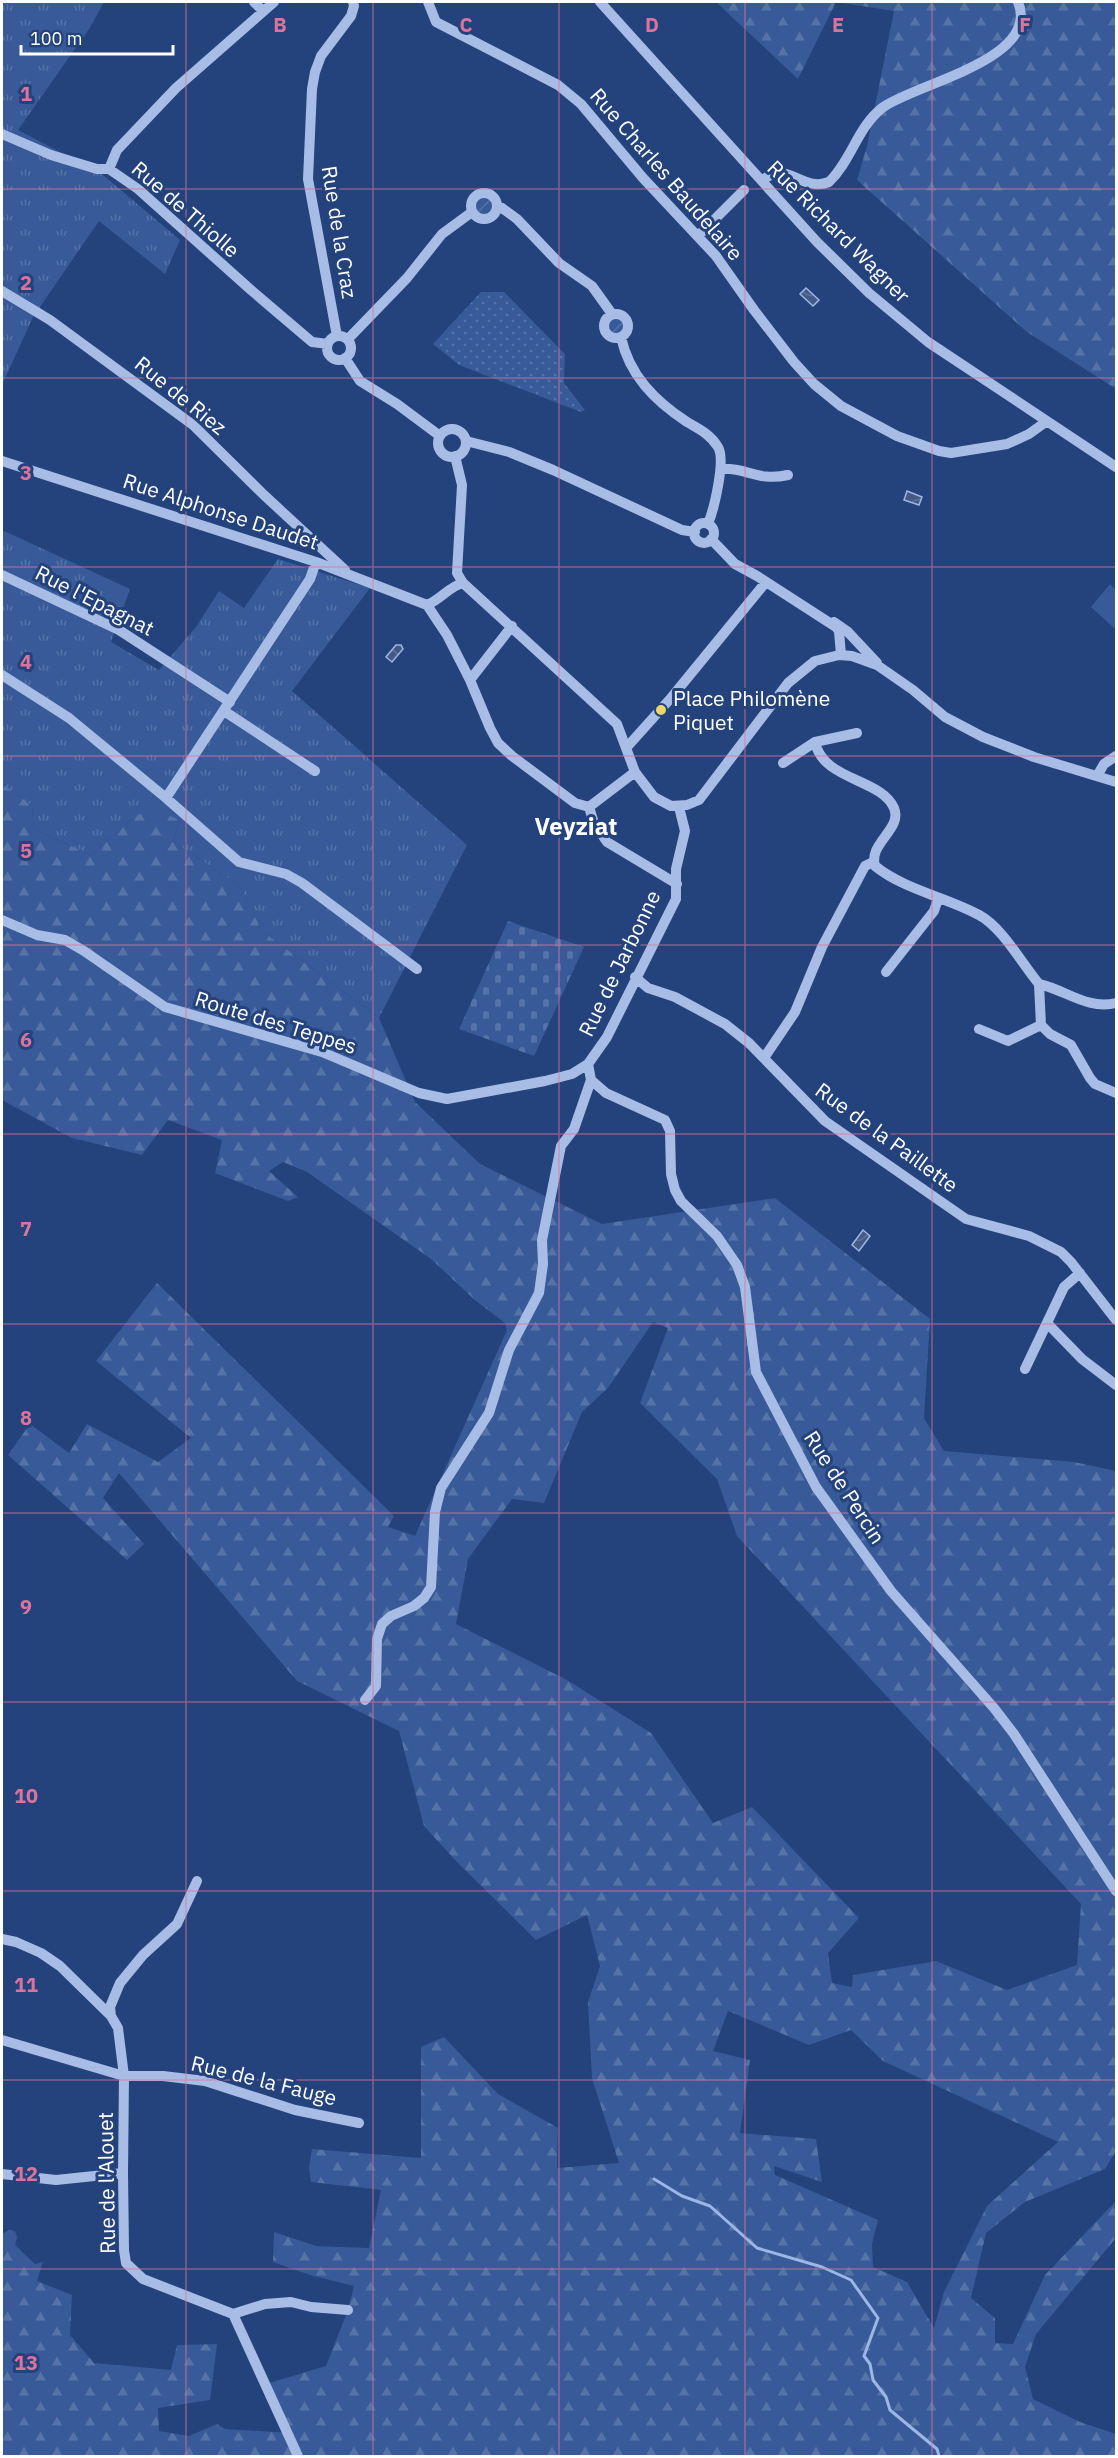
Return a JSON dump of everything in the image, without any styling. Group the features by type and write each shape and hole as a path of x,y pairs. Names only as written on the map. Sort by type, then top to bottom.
{"street":[{"path":"254,2 263,11"},
{"path":"109,169 117,150 176,88 274,2"},
{"name":"Rue de la Craz","path":"342,337 308,178 312,88 315,72 321,56 351,16 353,2"},
{"name":"Rue Charles Baudelaire","path":"428,2 436,22 558,85 581,104 643,178 717,256 754,310 794,362 814,384 841,406 897,436 951,453 1007,444 1029,434 1047,421"},
{"name":"Rue Richard Wagner","path":"600,2 847,273 928,342 1116,467"},
{"path":"762,181 771,174 784,172 812,184 829,182 861,130 885,107 976,65 1011,40 1018,31 1021,19 1022,9 1018,2"},
{"name":"Rue de Thiolle","path":"2,134 51,154 96,168 109,169 138,189 250,290 312,342 328,344"},
{"path":"699,235 744,190"},
{"path":"479,193 490,194 496,201 497,207 495,213 484,219 475,216 472,212 471,201 479,193"},
{"path":"497,207 518,219 559,263 592,286 612,314"},
{"path":"342,337 351,349 345,358 337,360 330,355 328,344 342,337 408,278 442,234 472,212"},
{"name":"Rue de Riez","path":"2,291 50,320 193,425 347,573"},
{"path":"612,314 626,318 628,325 626,333 621,337 612,337 605,329 606,319 612,314"},
{"path":"621,337 624,351 645,388 669,410 707,433 720,449 721,469 708,524"},
{"path":"345,358 360,381 397,404 440,436"},
{"path":"455,429 466,441 464,449 455,456 446,455 440,449 440,436 446,430 455,429"},
{"path":"466,441 520,456 682,530 695,531"},
{"path":"455,456 462,485 457,573 464,583 617,724 635,772 654,797 671,806 679,807 693,803 704,796 788,683 815,661 841,655 861,659 885,670"},
{"name":"Rue Alphonse Daudet","path":"2,461 316,562 427,605"},
{"path":"721,469 731,468 765,478 788,475"},
{"path":"700,524 708,524 713,528 714,534 711,539 703,543 699,541 695,531 700,524"},
{"path":"711,539 735,564 847,631 885,670 945,717 1009,748 1116,782"},
{"path":"166,798 310,579 316,562"},
{"name":"Rue l'Epagnat","path":"2,575 119,630 315,771"},
{"path":"627,747 671,698 766,582"},
{"path":"464,583 455,584 439,600 427,605 447,635 498,743 576,803 589,807"},
{"path":"823,618 839,631 841,655"},
{"path":"470,680 512,626"},
{"path":"2,675 69,718 239,862 286,874 302,883 417,969"},
{"path":"783,763 815,742 857,733"},
{"path":"764,1058 795,1012 822,947 865,866 873,862 877,848 894,822 896,811 890,799 839,772 819,755 815,742"},
{"path":"1097,776 1104,764 1116,756"},
{"path":"589,807 635,772"},
{"path":"589,807 594,823 607,842 677,884"},
{"name":"Rue de Jarbonne","path":"588,1064 607,1037 676,899 676,869 685,831 679,807"},
{"path":"873,862 884,873 938,899 980,915 1004,939 1039,984 1041,1025 1050,1034 1071,1045 1095,1084 1116,1093"},
{"path":"886,972 934,911 938,899"},
{"name":"Route des Teppes","path":"2,920 37,935 65,940 165,1007 322,1052 419,1093 447,1099 545,1082 572,1074 588,1064"},
{"name":"Rue de la Paillette","path":"635,977 648,988 667,993 714,1017 749,1043 825,1121 966,1218 1041,1240 1060,1252 1116,1320"},
{"path":"1039,984 1054,987 1088,1004 1116,1003"},
{"path":"979,1029 1008,1041 1041,1025"},
{"path":"365,1700 376,1686 377,1639 382,1624 391,1616 414,1606 424,1598 431,1587 435,1512 441,1488 489,1413 509,1350 539,1293 543,1263 542,1240 561,1146 574,1129 591,1080 588,1064"},
{"name":"Rue de Percin","path":"591,1080 606,1093 664,1120 670,1131 671,1174 675,1190 681,1201 717,1236 737,1265 745,1287 756,1372 816,1487 891,1591 1014,1734 1116,1891"},
{"path":"1025,1369 1064,1287 1080,1274"},
{"path":"1048,1324 1082,1359 1116,1385"},
{"path":"111,2016 110,2007 113,1995 120,1983 143,1955 177,1924 197,1881"},
{"path":"2,1939 16,1942 41,1953 60,1966 111,2016"},
{"name":"Rue de l'Alouet","path":"111,2016 118,2028 124,2076 123,2174 126,2263 144,2279 233,2314"},
{"name":"Rue de la Fauge","path":"2,2040 124,2076 163,2076 205,2081 295,2110 359,2123"},
{"path":"2,2174 56,2180 123,2174"},
{"path":"298,2457 233,2314 265,2304 291,2302 311,2307 348,2310"}],"green space":[{"path":"2,2 104,2 89,29 18,130 102,174 180,240 165,274 99,221 33,317 2,385"},
{"path":"716,2 836,2 798,79"},
{"path":"836,2 1116,2 1116,389 1027,332 857,180 867,146 894,11"},
{"path":"484,197 490,200 493,206 490,212 484,215 478,212 475,206 478,200"},
{"path":"481,292 504,292 565,354 564,383 585,410 581,412 459,365 433,344"},
{"path":"616,319 621,321 623,326 621,331 616,333 611,331 609,326 611,321"},
{"path":"2,530 130,589 111,642 159,670 196,627 219,591 244,608 278,559 370,588 292,691 467,845 379,1018 262,931 240,886 173,841 180,820 132,819 91,855 34,829 32,806 2,783"},
{"path":"1110,584 1116,590 1116,630 1091,607"},
{"path":"2,783 32,806 34,829 91,855 132,819 149,808 180,820 173,841 240,886 262,931 379,1018 415,1102 480,1164 602,1224 775,1198 930,1319 924,1418 944,1451 1074,1462 1116,1471 1116,2151 1105,2169 1025,2202 986,2233 971,2298 995,2318 995,2343 1013,2344 1045,2275 1116,2201 1116,2238 1036,2334 1025,2367 1033,2399 1080,2422 1116,2434 1116,2456 2,2456 2,2234 9,2230 15,2231 17,2237 15,2245 35,2264 43,2262 37,2281 72,2295 70,2335 94,2363 171,2370 177,2345 217,2344 210,2400 158,2408 159,2431 189,2436 217,2424 225,2429 291,2433 266,2384 326,2366 348,2310 354,2286 310,2275 273,2262 274,2232 316,2246 369,2248 381,2190 311,2182 309,2167 312,2149 421,2158 421,2047 444,2037 498,2094 558,2128 557,2168 619,2163 592,2078 588,2002 600,1966 587,1915 536,1940 424,1826 399,1731 297,1681 119,1473 103,1498 144,1544 127,1560 8,1455 30,1424 69,1453 87,1424 158,1462 191,1438 96,1361 157,1283 394,1516 388,1527 415,1536 507,1330 505,1323 476,1301 431,1259 307,1172 283,1162 269,1171 298,1197 288,1201 215,1173 222,1140 168,1120 142,1155 72,1138 2,1100","holes":["653,1322 668,1328 640,1403 717,1479 737,1536 1081,1904 1077,1965 1007,1990 936,1961 853,1975 852,1987 832,1983 828,1953 859,1918 752,1807 713,1823 651,1733 567,1680 456,1624 468,1559 512,1499 544,1503 582,1412 608,1388","728,2011 809,2045 851,2030 883,2061 1058,2142 987,2206 944,2292 934,2328 907,2282 873,2267 872,2244 878,2220 775,2175 774,2166 822,2182 816,2139 740,2133 750,2060 713,2051"]},
{"path":"508,921 584,947 534,1056 459,1029"}],"water":[{"path":"806,288 819,300 813,306 800,294"},
{"path":"907,491 922,497 919,505 904,500"},
{"path":"396,645 401,645 403,649 392,662 386,657"},
{"path":"863,1230 870,1236 859,1251 852,1245"}],"waterway":[{"path":"654,2179 682,2196 710,2206 757,2248 822,2267 851,2280 878,2318 864,2356 870,2364 873,2380 886,2397 890,2410 937,2449 939,2456"}],"place":[{"name":"Place Philomène Piquet","path":"661,710"}],"district":[{"name":"Veyziat","path":"576,826"}]}
